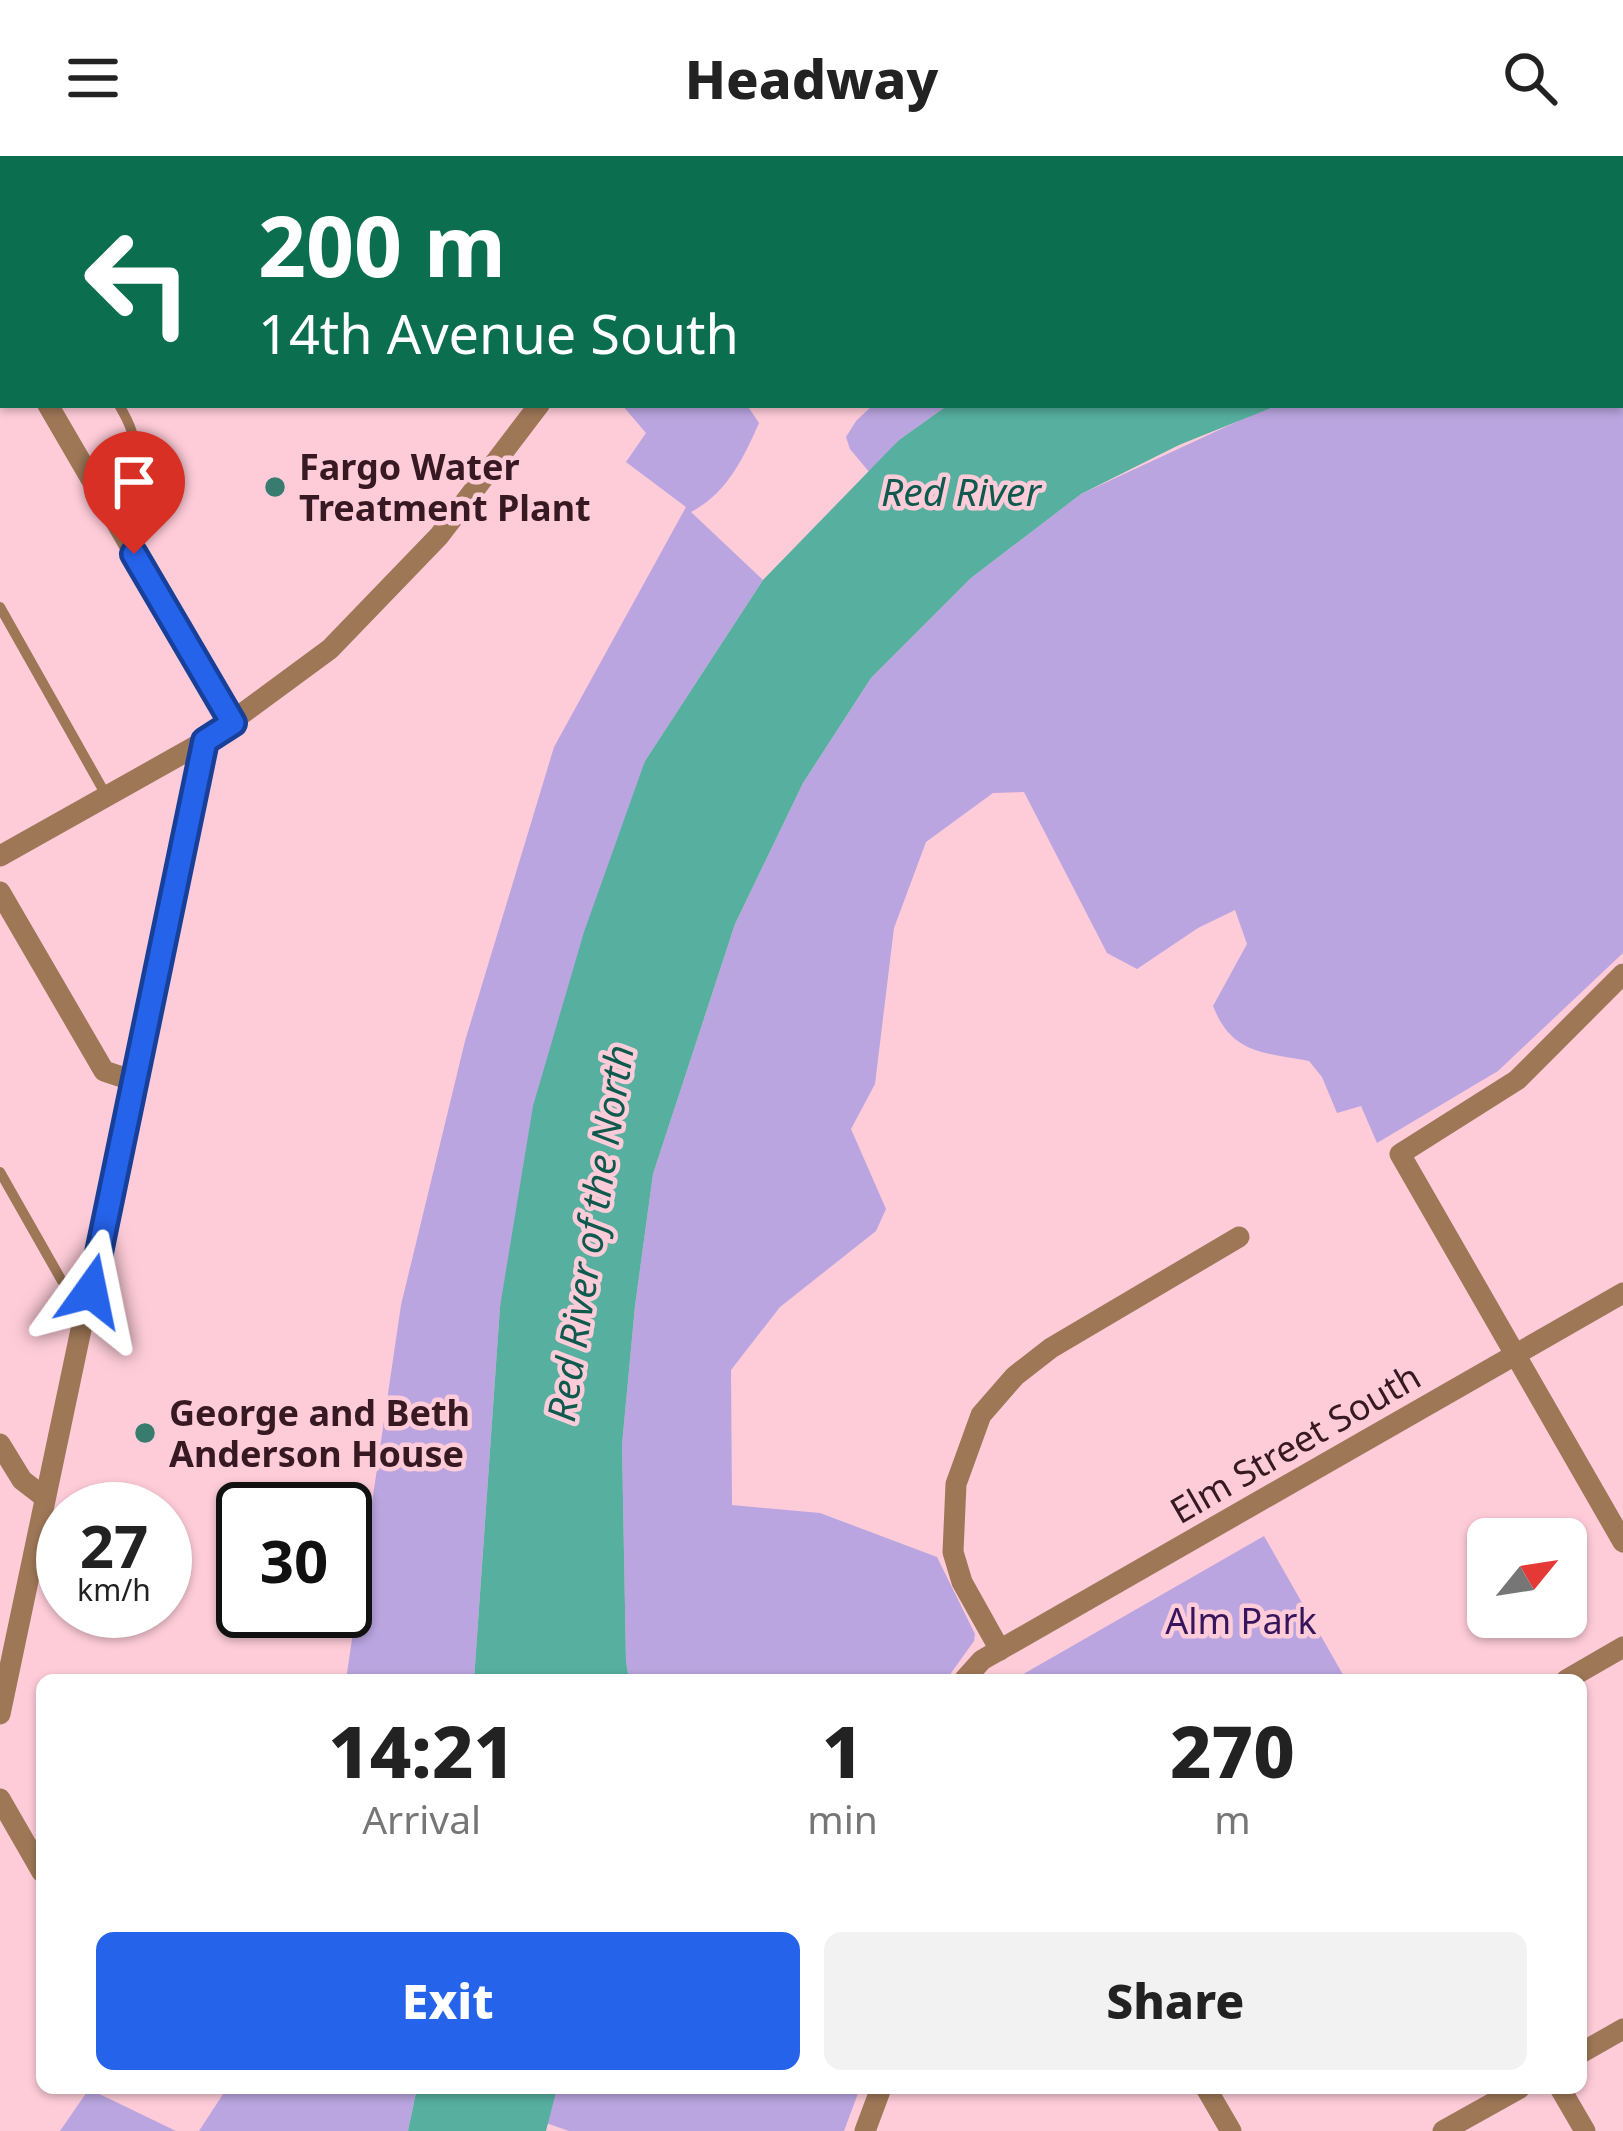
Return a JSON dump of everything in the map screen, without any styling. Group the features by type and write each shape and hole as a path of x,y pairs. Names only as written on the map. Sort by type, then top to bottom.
{"street":[{"path":"49,408 233,723"},
{"path":"0,856 205,741 330,649 439,536 537,408"},
{"path":"47,1482 205,741"},
{"path":"0,892 104,1070 134,1082"},
{"path":"1623,974 1517,1079 1400,1154 1623,1542"},
{"path":"1000,1650 962,1582 953,1552 956,1484 981,1414 1015,1376 1051,1348 1239,1237"},
{"name":"Elm Street South","path":"967,1674 1000,1650 1623,1293"},
{"path":"0,1444 22,1480 36,1491"},
{"path":"1,1702 36,1535"},
{"path":"1576,1674 1623,1647"},
{"path":"0,1798 36,1861"},
{"path":"1587,2050 1623,2029"},
{"path":"865,2131 879,2094"},
{"path":"1209,2094 1231,2131"},
{"path":"1443,2131 1509,2094"},
{"path":"1563,2094 1585,2131"}],"lane":[{"path":"90,480 130,455 135,446 121,408"},
{"path":"0,607 106,795"},
{"path":"0,1172 62,1281 91,1291"}],"green space":[{"path":"625,408 749,408 759,423 747,449 724,485 691,512 763,580 645,761 500,1307 474,1674 347,1674 352,1638 372,1638 372,1503 401,1305 465,1041 554,747 686,507 626,462 646,433"},
{"path":"870,408 944,408 899,440 870,473 846,437"},
{"path":"1623,408 1623,953 1498,1071 1377,1143 1361,1106 1337,1113 1322,1077 1309,1061 1250,1048 1221,1022 1213,1006 1247,944 1235,910 1198,928 1137,969 1107,953 1024,792 993,793 926,842 894,928 875,1084 851,1129 886,1209 876,1231 780,1307 731,1370 732,1505 820,1513 937,1557 975,1634 974,1641 950,1674 628,1674 622,1445 653,1174 735,924 803,783 871,678 971,578 1081,494 1262,410"},
{"name":"Alm Park","path":"1264,1536 1343,1674 1023,1674"},
{"path":"86,2094 99,2094 176,2131 60,2131"},
{"path":"223,2094 416,2094 408,2131 199,2131"},
{"path":"555,2094 858,2094 844,2131 569,2131 546,2123"}],"water":[{"name":"Red River","path":"944,408 1271,408 1179,445 1081,494 971,578 871,678 803,783 735,924 653,1174 622,1445 628,1674 474,1674 500,1307 533,1106 584,932 645,761 763,580 899,440"},
{"path":"416,2094 555,2094 546,2131 408,2131"}],"place":[{"name":"Fargo Water Treatment Plant","path":"275,487"},
{"name":"George and Beth Anderson House","path":"145,1433"}],"route":[{"path":"91,1291 205,741 233,723 134,554"}],"water label":[{"name":"Red River of the North","path":"589,1233"}]}
